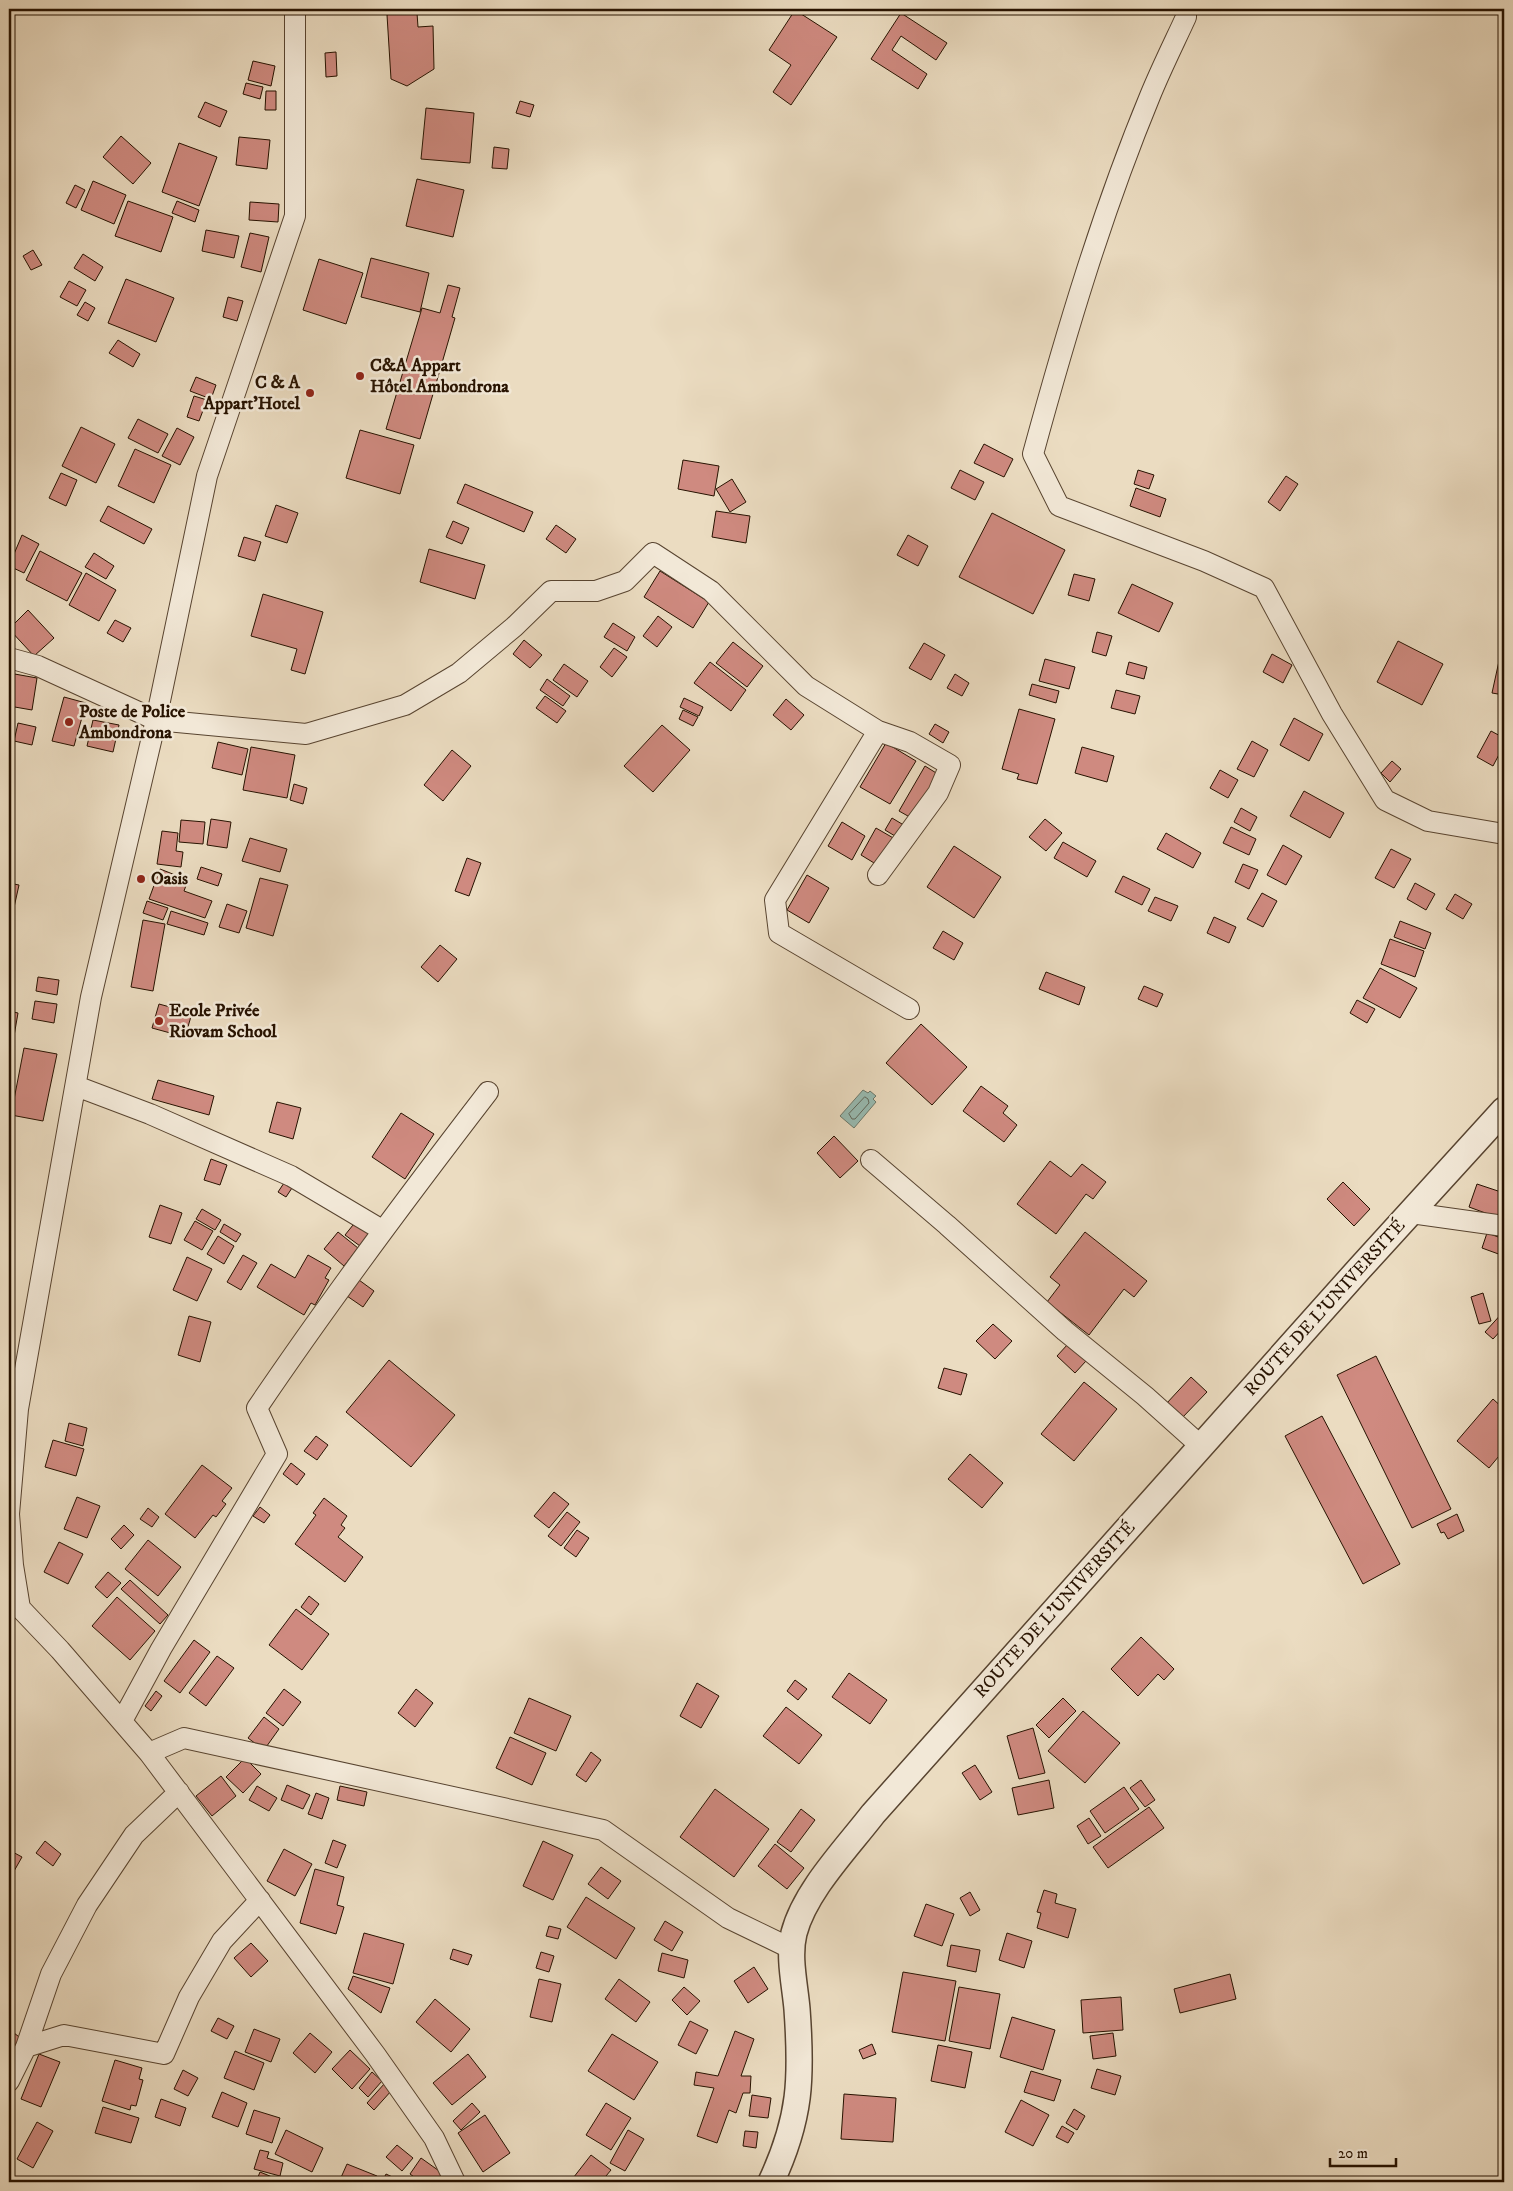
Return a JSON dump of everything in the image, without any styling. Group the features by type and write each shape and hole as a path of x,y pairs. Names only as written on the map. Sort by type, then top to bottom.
{"street":[{"path":"296,9 295,216 208,476 156,720 91,997 18,1409 9,1514 14,1607 60,1650 149,1753 375,2054 428,2130 455,2182"},
{"path":"1186,9 1186,17 1150,96 1113,194 1068,328 1033,454 1059,506 1204,561 1264,588 1332,714 1385,800 1428,821 1504,834"},
{"path":"9,658 38,666 156,720 306,734 405,706 459,673 514,627 551,591 596,592 624,582 653,552 712,591 806,686 878,731 910,742 950,765 938,793 878,875"},
{"path":"878,731 775,900 779,933 909,1009"},
{"path":"76,1086 150,1114 291,1176 382,1230"},
{"path":"122,1721 161,1649 277,1454 257,1408 316,1321 382,1230 488,1092"},
{"name":"ROUTE DE L'UNIVERSITÉ","path":"771,2182 785,2152 798,2102 800,2043 792,1949 794,1933 806,1901 873,1814 1504,1110"},
{"path":"871,1160 947,1224 1065,1331 1145,1396 1202,1446"},
{"path":"1411,1213 1504,1226"},
{"path":"149,1753 184,1738 603,1830 728,1918 792,1949"},
{"path":"9,2081 26,2047 51,1974 87,1905 134,1835 178,1792"},
{"path":"26,2047 64,2035 164,2054 190,1997 222,1941 260,1900"}],"water":[{"path":"863,1090 868,1093 870,1091 876,1096 873,1099 876,1102 854,1128 840,1116"}],"building":[{"path":"400,9 417,13 418,27 433,26 434,69 407,86 391,79 387,15"},
{"path":"795,10 837,37 791,105 773,92 791,65 769,50"},
{"path":"901,13 947,43 936,60 901,36 892,50 927,74 918,89 871,59"},
{"path":"336,52 337,76 326,77 325,53"},
{"path":"253,61 275,66 271,86 248,80"},
{"path":"246,83 263,87 260,99 243,94"},
{"path":"266,91 276,91 276,110 265,110"},
{"path":"520,101 534,105 530,117 516,113"},
{"path":"205,102 227,111 220,127 198,117"},
{"path":"426,108 474,113 470,163 421,159"},
{"path":"121,136 151,163 133,184 103,157"},
{"path":"239,137 270,140 267,169 236,165"},
{"path":"179,143 217,157 199,206 162,192"},
{"path":"494,147 509,149 507,169 492,168"},
{"path":"417,179 464,190 453,237 406,226"},
{"path":"93,181 126,195 114,224 81,210"},
{"path":"75,185 85,190 76,208 66,203"},
{"path":"128,201 173,217 161,252 115,236"},
{"path":"177,201 199,210 195,222 172,213"},
{"path":"250,202 279,204 278,222 249,220"},
{"path":"206,230 239,236 234,258 202,251"},
{"path":"250,233 269,237 261,272 241,267"},
{"path":"33,250 42,265 31,270 23,256"},
{"path":"83,254 103,267 95,281 74,268"},
{"path":"371,258 429,273 420,312 361,297"},
{"path":"319,259 363,273 346,324 303,310"},
{"path":"126,279 174,298 156,342 108,323"},
{"path":"69,281 86,290 77,306 60,297"},
{"path":"448,285 460,288 452,317 455,318 420,439 386,429 422,308 440,313"},
{"path":"228,297 243,301 237,321 223,317"},
{"path":"85,302 95,308 88,321 77,315"},
{"path":"118,340 140,354 133,367 109,353"},
{"path":"196,377 216,385 211,399 190,391"},
{"path":"194,396 207,400 199,421 187,417"},
{"path":"138,419 168,434 158,453 128,438"},
{"path":"81,427 115,444 96,483 62,466"},
{"path":"177,428 194,437 180,465 162,456"},
{"path":"360,430 414,445 400,494 346,478"},
{"path":"984,444 1013,459 1004,477 974,463"},
{"path":"135,449 171,465 154,503 118,486"},
{"path":"683,460 719,466 714,496 678,489"},
{"path":"960,470 984,482 975,500 951,488"},
{"path":"1138,470 1154,475 1149,489 1134,484"},
{"path":"61,473 77,480 66,506 49,498"},
{"path":"1286,476 1298,484 1280,511 1268,502"},
{"path":"732,479 746,502 730,512 716,489"},
{"path":"465,484 533,512 524,532 457,503"},
{"path":"1136,488 1166,499 1160,517 1130,506"},
{"path":"276,505 298,513 287,543 265,536"},
{"path":"108,506 152,529 144,544 100,521"},
{"path":"716,511 750,516 746,543 712,537"},
{"path":"992,513 1065,550 1033,614 959,577"},
{"path":"453,521 469,528 462,544 446,537"},
{"path":"556,525 576,539 566,553 546,539"},
{"path":"22,535 39,544 24,573 9,566"},
{"path":"908,535 928,546 918,566 897,555"},
{"path":"244,537 261,542 255,561 238,556"},
{"path":"429,549 485,565 475,599 420,582"},
{"path":"40,551 82,573 67,601 26,580"},
{"path":"94,553 114,566 106,579 85,567"},
{"path":"660,571 709,602 693,628 644,597"},
{"path":"86,573 116,590 99,621 69,605"},
{"path":"1074,574 1095,579 1089,601 1068,595"},
{"path":"1132,584 1173,603 1159,632 1118,613"},
{"path":"263,594 323,612 305,674 291,670 297,649 251,636"},
{"path":"28,610 54,638 34,656 9,629"},
{"path":"658,616 672,627 657,647 643,636"},
{"path":"115,620 131,628 123,642 107,633"},
{"path":"613,623 635,637 627,651 604,637"},
{"path":"1097,632 1112,636 1106,656 1092,652"},
{"path":"524,640 542,655 530,668 513,654"},
{"path":"1398,641 1443,664 1422,705 1377,682"},
{"path":"733,642 763,666 747,687 716,663"},
{"path":"924,643 945,655 931,680 909,668"},
{"path":"614,648 627,657 612,677 600,667"},
{"path":"1272,654 1292,665 1283,683 1263,672"},
{"path":"1045,659 1075,667 1069,689 1039,681"},
{"path":"1499,661 1504,662 1504,695 1492,693"},
{"path":"710,662 746,690 731,711 694,683"},
{"path":"1129,662 1147,667 1144,679 1126,674"},
{"path":"564,664 588,681 577,697 553,680"},
{"path":"9,673 37,678 32,710 9,706"},
{"path":"955,674 969,683 962,696 947,688"},
{"path":"547,679 570,696 563,706 540,690"},
{"path":"1032,684 1059,691 1056,703 1029,695"},
{"path":"1116,690 1140,696 1135,714 1111,708"},
{"path":"545,696 566,711 557,723 536,708"},
{"name":"Poste de Police Ambondrona","path":"64,697 86,703 74,746 52,741"},
{"path":"684,698 703,707 699,716 680,707"},
{"path":"786,699 804,715 791,730 773,715"},
{"path":"1019,709 1055,719 1037,784 1017,779 1019,774 1002,769"},
{"path":"683,710 698,717 693,726 679,719"},
{"path":"1294,718 1323,734 1309,761 1280,745"},
{"path":"93,720 119,725 113,752 87,746"},
{"path":"18,723 36,727 32,745 14,741"},
{"path":"935,724 949,732 943,743 929,734"},
{"path":"662,725 690,750 653,792 624,766"},
{"path":"1491,731 1504,738 1504,745 1493,766 1477,757"},
{"path":"1252,741 1268,750 1254,777 1237,769"},
{"path":"218,742 248,749 242,775 212,768"},
{"path":"886,743 916,761 890,804 860,787"},
{"path":"251,747 295,755 287,798 243,790"},
{"path":"1082,747 1114,756 1107,782 1075,773"},
{"path":"452,750 471,766 443,801 424,785"},
{"path":"1392,761 1401,769 1390,782 1381,773"},
{"path":"925,766 941,776 915,820 899,811"},
{"path":"1220,770 1238,780 1228,798 1210,788"},
{"path":"294,784 307,788 303,804 290,800"},
{"path":"1304,791 1344,813 1330,838 1290,816"},
{"path":"1241,808 1257,817 1250,831 1234,822"},
{"path":"892,818 907,827 900,839 885,830"},
{"path":"211,819 231,822 227,848 207,845"},
{"path":"1045,819 1062,833 1046,851 1029,837"},
{"path":"181,820 205,822 203,844 179,842"},
{"path":"842,822 865,836 852,860 828,846"},
{"path":"1231,827 1256,839 1249,855 1223,843"},
{"path":"876,828 895,839 879,866 861,855"},
{"path":"162,831 178,833 176,851 183,852 181,867 157,864"},
{"path":"1166,833 1201,853 1193,868 1157,849"},
{"path":"250,838 287,849 280,872 242,861"},
{"path":"1063,842 1096,861 1087,877 1054,858"},
{"path":"1283,845 1302,856 1286,885 1267,875"},
{"path":"954,846 1001,877 974,918 927,887"},
{"path":"1391,849 1411,859 1394,888 1375,878"},
{"path":"467,858 481,863 469,896 455,891"},
{"path":"1243,864 1258,870 1249,889 1235,882"},
{"path":"201,867 222,874 218,886 197,879"},
{"path":"160,869 188,880 184,891 212,901 205,918 149,899"},
{"path":"807,875 829,888 809,923 787,910"},
{"path":"1123,876 1150,889 1142,905 1115,892"},
{"path":"260,878 288,885 273,936 246,928"},
{"path":"9,883 19,885 9,930"},
{"path":"1415,883 1435,894 1426,910 1407,899"},
{"path":"1262,893 1277,901 1263,927 1247,919"},
{"path":"1455,894 1472,904 1463,919 1446,909"},
{"path":"1155,897 1178,906 1171,921 1148,911"},
{"path":"147,901 168,908 163,920 143,913"},
{"path":"227,904 247,911 239,933 219,927"},
{"path":"171,911 208,923 204,935 167,924"},
{"path":"1214,917 1236,927 1229,943 1207,933"},
{"path":"143,920 165,924 153,991 131,987"},
{"path":"1400,921 1431,933 1425,949 1394,937"},
{"path":"943,931 963,943 954,960 933,948"},
{"path":"1390,939 1424,951 1415,977 1381,964"},
{"path":"440,945 457,959 438,982 421,967"},
{"path":"1380,968 1417,988 1400,1018 1363,998"},
{"path":"1046,972 1085,987 1079,1005 1039,989"},
{"path":"38,977 59,980 57,995 36,991"},
{"path":"1144,986 1163,994 1157,1007 1138,999"},
{"path":"1357,1000 1375,1009 1367,1023 1350,1013"},
{"path":"35,1001 57,1004 54,1023 32,1019"},
{"path":"159,1004 192,1013 185,1037 152,1028"},
{"path":"9,1011 18,1013 13,1042 9,1042"},
{"path":"921,1024 967,1067 932,1105 886,1063"},
{"path":"24,1048 57,1054 43,1121 11,1115"},
{"path":"158,1080 214,1096 209,1115 152,1099"},
{"path":"981,1086 1008,1106 1003,1113 1017,1125 1004,1142 963,1111"},
{"path":"277,1102 301,1108 293,1139 269,1132"},
{"path":"401,1113 434,1134 405,1179 372,1157"},
{"path":"834,1136 858,1161 840,1178 817,1153"},
{"path":"211,1159 227,1165 220,1185 204,1180"},
{"path":"1050,1161 1071,1177 1082,1164 1106,1182 1093,1199 1086,1194 1056,1234 1017,1204"},
{"path":"1343,1182 1370,1209 1354,1226 1327,1199"},
{"path":"284,1183 292,1188 286,1197 278,1192"},
{"path":"1477,1184 1504,1193 1504,1203 1499,1218 1469,1207"},
{"path":"160,1205 182,1213 171,1244 149,1237"},
{"path":"202,1209 221,1220 215,1230 196,1219"},
{"path":"357,1220 371,1231 360,1246 345,1235"},
{"path":"195,1221 213,1231 202,1250 184,1240"},
{"path":"224,1224 241,1234 236,1242 220,1232"},
{"path":"338,1232 358,1248 344,1266 324,1249"},
{"path":"1085,1232 1147,1281 1134,1297 1124,1289 1089,1335 1047,1302 1060,1285 1050,1277"},
{"path":"1487,1233 1504,1239 1504,1256 1482,1248"},
{"path":"218,1236 234,1246 224,1264 207,1254"},
{"path":"243,1255 257,1263 241,1290 227,1282"},
{"path":"308,1255 331,1268 325,1278 329,1280 315,1305 311,1303 304,1315 257,1287 271,1264 295,1278"},
{"path":"187,1257 212,1269 197,1301 173,1290"},
{"path":"359,1280 374,1291 363,1307 347,1296"},
{"path":"1483,1293 1491,1321 1479,1324 1471,1297"},
{"path":"1504,1311 1504,1327 1493,1339 1485,1332"},
{"path":"189,1316 211,1322 200,1362 178,1355"},
{"path":"993,1324 1012,1341 995,1359 976,1341"},
{"path":"1068,1344 1086,1361 1075,1373 1057,1356"},
{"path":"1376,1356 1451,1509 1412,1528 1337,1375"},
{"path":"389,1360 455,1415 411,1467 346,1412"},
{"path":"944,1368 967,1374 961,1395 938,1388"},
{"path":"1191,1377 1207,1392 1181,1419 1166,1404"},
{"path":"1084,1382 1117,1409 1074,1461 1041,1434"},
{"path":"1493,1399 1504,1409 1504,1450 1489,1468 1457,1441"},
{"path":"1322,1416 1400,1564 1363,1584 1285,1436"},
{"path":"69,1423 87,1428 83,1446 65,1441"},
{"path":"316,1436 328,1445 317,1460 304,1451"},
{"path":"53,1440 84,1449 76,1476 45,1467"},
{"path":"970,1454 1003,1483 982,1508 948,1479"},
{"path":"291,1463 305,1474 297,1485 283,1474"},
{"path":"202,1465 232,1488 222,1501 226,1504 216,1517 213,1515 195,1538 165,1514"},
{"path":"554,1492 569,1504 549,1528 534,1516"},
{"path":"77,1497 100,1506 87,1538 64,1529"},
{"path":"324,1498 347,1516 341,1525 345,1528 338,1537 363,1557 345,1582 295,1544 316,1515 313,1513"},
{"path":"260,1507 270,1515 264,1523 253,1516"},
{"path":"148,1508 159,1517 152,1527 140,1519"},
{"path":"567,1512 580,1522 561,1546 548,1536"},
{"path":"1457,1514 1464,1531 1448,1539 1444,1532 1441,1533 1437,1524"},
{"path":"124,1525 134,1535 121,1549 111,1539"},
{"path":"577,1530 589,1538 576,1557 564,1548"},
{"path":"148,1540 181,1567 158,1596 125,1569"},
{"path":"59,1542 83,1554 68,1584 44,1572"},
{"path":"108,1572 121,1583 107,1598 95,1587"},
{"path":"130,1580 168,1615 160,1624 121,1589"},
{"path":"309,1596 319,1604 311,1615 301,1607"},
{"path":"117,1597 155,1631 130,1660 92,1626"},
{"path":"296,1609 329,1634 302,1670 269,1645"},
{"path":"1141,1637 1174,1669 1164,1680 1158,1674 1138,1696 1111,1669"},
{"path":"194,1640 210,1652 180,1693 164,1681"},
{"path":"217,1656 234,1668 206,1706 189,1693"},
{"path":"849,1673 887,1700 870,1724 832,1697"},
{"path":"795,1680 807,1689 798,1700 787,1691"},
{"path":"697,1683 719,1696 701,1728 680,1716"},
{"path":"284,1689 301,1702 283,1726 266,1713"},
{"path":"416,1689 433,1703 415,1727 398,1713"},
{"path":"156,1691 162,1696 151,1711 145,1706"},
{"path":"529,1698 571,1716 556,1751 514,1733"},
{"path":"1063,1698 1076,1711 1049,1738 1036,1725"},
{"path":"786,1707 822,1735 799,1764 763,1736"},
{"path":"1083,1711 1120,1743 1085,1783 1048,1751"},
{"path":"264,1717 279,1729 264,1750 248,1738"},
{"path":"1033,1728 1045,1773 1019,1779 1007,1736"},
{"path":"510,1737 546,1753 532,1785 496,1768"},
{"path":"591,1752 601,1760 586,1782 576,1775"},
{"path":"245,1758 261,1774 243,1793 226,1777"},
{"path":"975,1765 992,1792 980,1800 962,1773"},
{"path":"221,1776 236,1796 212,1816 196,1796"},
{"path":"1049,1780 1054,1808 1018,1815 1012,1788"},
{"path":"1141,1780 1155,1800 1145,1807 1130,1788"},
{"path":"287,1785 310,1795 303,1809 281,1800"},
{"path":"257,1786 277,1798 269,1811 249,1800"},
{"path":"340,1786 367,1792 364,1806 337,1800"},
{"path":"1124,1787 1139,1809 1105,1833 1090,1811"},
{"path":"715,1789 769,1829 734,1877 680,1837"},
{"path":"316,1793 329,1798 322,1819 308,1814"},
{"path":"1149,1807 1164,1828 1108,1868 1093,1847"},
{"path":"801,1809 815,1820 791,1852 777,1842"},
{"path":"1089,1818 1101,1836 1088,1844 1077,1826"},
{"path":"333,1840 346,1845 337,1868 325,1863"},
{"path":"45,1841 61,1854 53,1866 36,1853"},
{"path":"543,1841 573,1855 553,1900 523,1886"},
{"path":"775,1844 804,1868 787,1889 758,1866"},
{"path":"284,1849 312,1864 295,1896 267,1881"},
{"path":"9,1850 22,1857 9,1880"},
{"path":"601,1867 621,1881 608,1899 588,1884"},
{"path":"315,1869 344,1877 337,1905 344,1907 336,1934 300,1923"},
{"path":"1044,1890 1057,1894 1055,1903 1076,1909 1068,1938 1037,1928 1041,1913 1037,1912"},
{"path":"970,1892 980,1910 970,1916 960,1898"},
{"path":"586,1897 635,1928 616,1959 567,1927"},
{"path":"926,1904 954,1914 942,1946 914,1936"},
{"path":"665,1921 683,1932 672,1951 654,1940"},
{"path":"549,1926 561,1929 558,1939 546,1936"},
{"path":"364,1933 404,1944 393,1984 353,1973"},
{"path":"1007,1933 1032,1941 1024,1968 999,1960"},
{"path":"251,1943 268,1961 251,1977 234,1958"},
{"path":"951,1945 980,1950 976,1972 947,1966"},
{"path":"453,1949 472,1955 468,1965 450,1959"},
{"path":"541,1952 554,1956 549,1972 536,1968"},
{"path":"662,1953 688,1960 684,1978 658,1971"},
{"path":"754,1967 768,1989 748,2003 734,1981"},
{"path":"903,1972 956,1981 945,2041 892,2032"},
{"path":"1230,1974 1236,1999 1180,2013 1174,1989"},
{"path":"353,1976 390,1988 381,2013 348,1989"},
{"path":"539,1979 561,1984 552,2022 530,2017"},
{"path":"619,1979 650,2002 636,2022 605,1999"},
{"path":"684,1987 700,2001 687,2015 672,2000"},
{"path":"959,1987 1000,1994 990,2049 949,2041"},
{"path":"1121,1997 1123,2030 1083,2033 1081,2000"},
{"path":"435,1999 470,2029 451,2052 416,2022"},
{"path":"1012,2017 1055,2030 1043,2070 1000,2057"},
{"path":"218,2018 234,2026 227,2039 211,2031"},
{"path":"690,2021 708,2030 696,2054 678,2045"},
{"path":"9,2029 23,2040 9,2059"},
{"path":"254,2029 280,2039 271,2062 245,2052"},
{"path":"735,2031 754,2039 741,2076 751,2076 750,2093 743,2093 736,2113 729,2110 717,2143 697,2136 714,2088 694,2085 696,2072 718,2076"},
{"path":"310,2033 332,2052 315,2073 293,2053"},
{"path":"1113,2033 1116,2056 1093,2059 1090,2036"},
{"path":"612,2034 658,2062 634,2100 588,2071"},
{"path":"872,2044 876,2054 863,2059 859,2050"},
{"path":"938,2045 972,2052 965,2088 931,2081"},
{"path":"350,2050 370,2069 352,2089 332,2069"},
{"path":"235,2051 264,2063 254,2090 224,2078"},
{"path":"39,2054 60,2062 41,2107 21,2099"},
{"path":"468,2054 486,2077 452,2105 433,2083"},
{"path":"115,2060 142,2068 139,2079 143,2080 136,2106 131,2105 130,2110 102,2101"},
{"path":"1097,2069 1121,2076 1115,2095 1091,2088"},
{"path":"183,2070 198,2078 188,2096 174,2089"},
{"path":"1031,2071 1061,2080 1054,2101 1024,2092"},
{"path":"372,2072 382,2081 368,2097 359,2088"},
{"path":"385,2083 392,2090 374,2110 367,2103"},
{"path":"222,2092 247,2103 238,2127 212,2117"},
{"path":"844,2094 896,2098 893,2142 841,2139"},
{"path":"752,2095 771,2098 768,2118 749,2116"},
{"path":"161,2099 186,2108 180,2126 155,2117"},
{"path":"1021,2100 1049,2115 1033,2146 1005,2132"},
{"path":"472,2103 480,2112 461,2130 453,2121"},
{"path":"606,2103 631,2118 611,2150 586,2135"},
{"path":"103,2107 139,2118 131,2143 95,2133"},
{"path":"1074,2109 1085,2116 1077,2130 1066,2123"},
{"path":"254,2110 280,2118 272,2143 246,2134"},
{"path":"485,2115 510,2153 483,2172 458,2133"},
{"path":"37,2122 53,2131 33,2168 17,2159"},
{"path":"1062,2126 1074,2133 1068,2143 1056,2137"},
{"path":"286,2130 323,2148 312,2172 275,2154"},
{"path":"628,2130 644,2139 625,2171 610,2163"},
{"path":"745,2131 758,2132 756,2148 743,2146"},
{"path":"397,2145 413,2158 402,2171 386,2157"},
{"path":"260,2150 269,2152 267,2158 283,2163 280,2176 254,2169"},
{"path":"591,2155 611,2170 601,2182 570,2182"},
{"path":"421,2158 449,2178 446,2182 421,2182 410,2174"},
{"path":"347,2164 377,2176 375,2182 339,2182"},
{"path":"260,2172 282,2181 256,2182"},
{"path":"386,2174 403,2182 382,2182"}],"place":[{"name":"C&A Appart Hôtel Ambondrona","path":"360,376"},
{"name":"C & A Appart'Hotel","path":"310,393"},
{"name":"Poste de Police Ambondrona","path":"69,722"},
{"name":"Oasis","path":"141,879"},
{"name":"Ecole Privée Riovam School","path":"159,1021"}]}
